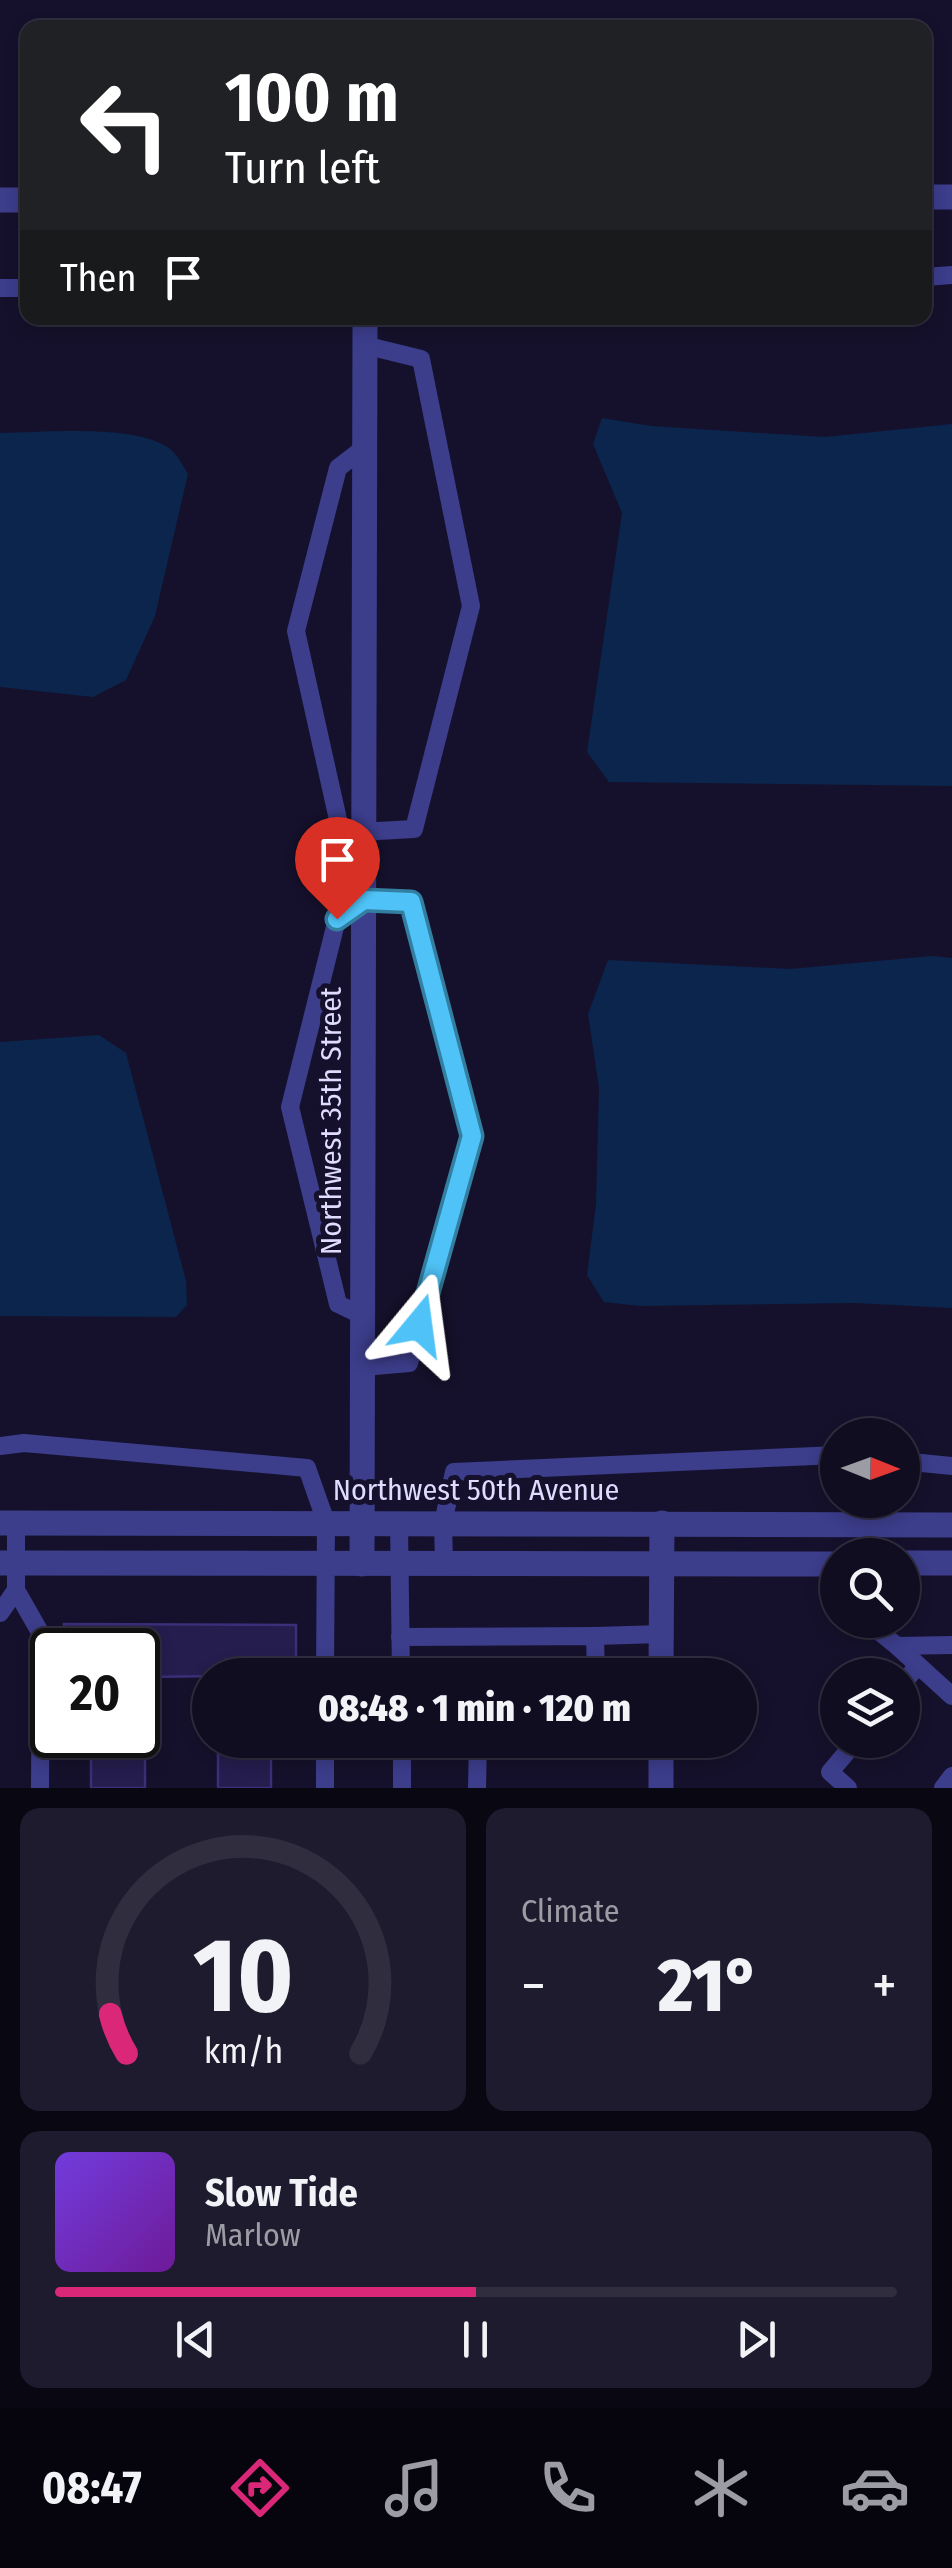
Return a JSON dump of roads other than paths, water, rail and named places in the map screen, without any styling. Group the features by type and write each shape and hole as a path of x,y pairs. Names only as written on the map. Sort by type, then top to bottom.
{"street":[{"name":"Northwest 35th Street","path":"362,1564 364,325"},
{"name":"Northwest 50th Avenue","path":"8,1523 952,1525"},
{"path":"661,1658 662,1523"},
{"path":"8,1563 820,1564"},
{"path":"920,1564 952,1564"},
{"path":"661,1758 661,1788"}],"lane":[{"path":"364,345 421,358 471,606 414,829 341,833 296,631 338,468 364,448"},
{"path":"363,1316 338,1304 290,1107 337,919 364,900 411,902 472,1136 408,1363 363,1367"},
{"path":"0,1446 24,1443 307,1468 326,1522 325,1658"},
{"path":"444,1564 443,1523 454,1472 820,1456"},
{"path":"920,1463 952,1466"},
{"path":"399,1522 401,1658"},
{"path":"8,1523 8,1563 16,1590 40,1634 40,1788"},
{"path":"0,1613 16,1590"},
{"path":"400,1637 661,1634"},
{"path":"595,1636 596,1658"},
{"path":"887,1638 910,1658"},
{"path":"897,1646 952,1646"},
{"path":"920,1668 952,1696"},
{"path":"324,1788 325,1758"},
{"path":"402,1758 402,1788"},
{"path":"477,1788 478,1758"},
{"path":"842,1758 830,1772 848,1788"},
{"path":"942,1788 952,1776"}],"water":[{"path":"602,418 651,426 824,437 952,424 952,786 609,782 587,752 622,513 593,444"},
{"path":"88,431 135,436 170,449 188,474 155,616 126,680 93,697 0,687 0,433"},
{"path":"932,956 952,958 952,1308 855,1303 640,1306 604,1302 587,1275 596,1204 599,1088 588,1014 608,960 790,969"},
{"path":"99,1035 126,1053 186,1281 187,1305 176,1317 0,1316 0,1042"}]}
